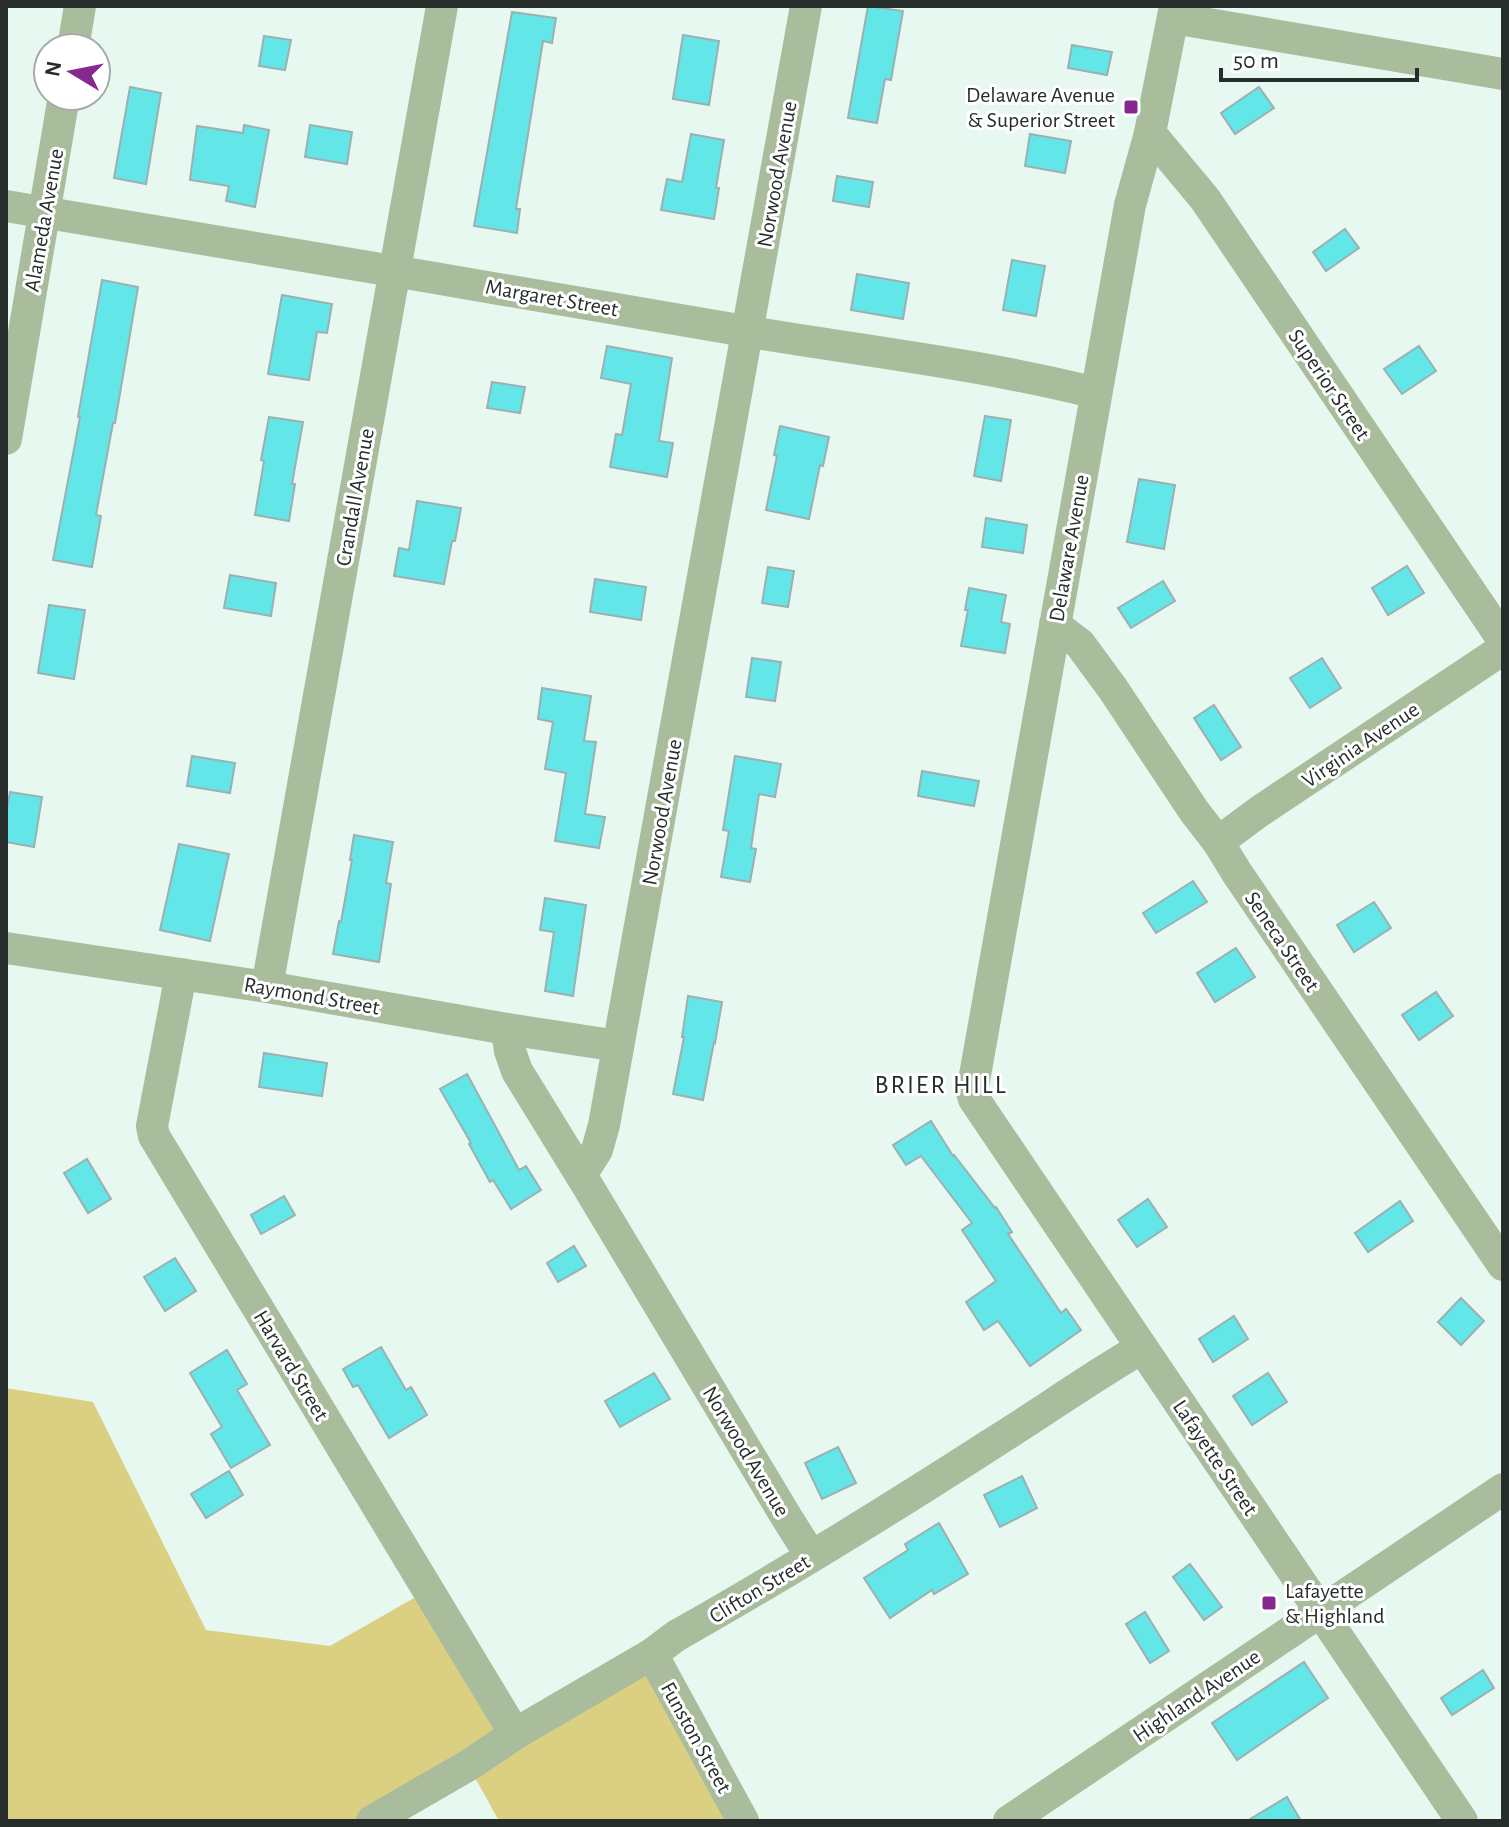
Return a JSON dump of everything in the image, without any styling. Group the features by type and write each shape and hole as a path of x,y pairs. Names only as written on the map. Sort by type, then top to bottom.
{"street":[{"path":"76,32 80,6"},
{"name":"Crandall Avenue","path":"267,987 442,6"},
{"name":"Norwood Avenue","path":"806,6 604,1125 597,1150 581,1175 811,1556"},
{"path":"1174,12 1503,74"},
{"name":"Delaware Avenue","path":"972,1092 1130,205 1150,133 1174,12"},
{"name":"Alameda Avenue","path":"6,439 61,112"},
{"name":"Superior Street","path":"1150,133 1205,199 1503,640"},
{"name":"Margaret Street","path":"6,206 929,360 1096,393"},
{"name":"Seneca Street","path":"1055,625 1080,644 1113,689 1503,1265"},
{"name":"Virginia Avenue","path":"1218,842 1503,649"},
{"name":"Raymond Street","path":"6,948 267,987 618,1046"},
{"name":"Harvard Street","path":"181,974 152,1126 154,1136 515,1734"},
{"path":"507,1029 517,1071 581,1175"},
{"name":"Lafayette Street","path":"972,1092 1462,1821"},
{"name":"Clifton Street","path":"372,1821 862,1527 1142,1348"},
{"name":"Highland Avenue","path":"1009,1821 1041,1812 1321,1612 1503,1489"},
{"name":"Funston Street","path":"652,1654 743,1821"}],"shaded area":[{"path":"6,1388 93,1402 206,1630 330,1646 428,1590 516,1734 652,1654 743,1821 499,1821 468,1765 375,1821 6,1821"}],"building":[{"path":"868,6 903,11 891,80 885,79 877,123 848,118"},
{"path":"512,12 556,18 552,43 543,41 516,209 520,209 517,233 474,226"},
{"path":"683,35 719,41 709,105 673,99"},
{"path":"264,36 291,40 285,70 259,66"},
{"path":"1072,45 1112,52 1107,75 1068,68"},
{"path":"130,87 161,93 146,184 114,178"},
{"path":"1259,87 1274,108 1235,134 1221,113"},
{"path":"244,125 269,130 255,207 226,201 229,186 190,180 197,126 243,133"},
{"path":"310,125 352,132 347,164 305,157"},
{"path":"691,134 724,140 714,219 661,210 667,179 682,182"},
{"path":"1030,134 1071,141 1065,173 1025,166"},
{"path":"837,176 873,182 869,207 833,201"},
{"path":"1345,229 1359,248 1326,271 1313,252"},
{"path":"1012,260 1045,266 1036,316 1003,310"},
{"path":"857,274 909,283 903,319 851,310"},
{"path":"102,280 138,287 96,515 101,516 92,567 53,560"},
{"path":"282,295 332,304 327,333 317,332 309,380 268,374"},
{"path":"607,346 672,358 659,441 673,443 667,477 610,467 616,434 622,435 631,384 601,378"},
{"path":"1419,346 1436,371 1402,394 1384,369"},
{"path":"492,382 525,387 520,413 487,408"},
{"path":"985,416 1011,420 1001,481 974,476"},
{"path":"269,417 303,422 289,521 255,515"},
{"path":"780,426 829,437 809,519 766,510"},
{"path":"1139,479 1175,485 1164,549 1127,542"},
{"path":"417,501 461,508 444,584 394,576 399,548 409,550"},
{"path":"986,518 1027,525 1023,553 982,547"},
{"path":"1407,566 1424,593 1388,615 1372,588"},
{"path":"768,567 794,571 788,607 762,603"},
{"path":"230,575 276,583 271,616 224,608"},
{"path":"595,579 646,587 641,620 590,612"},
{"path":"1163,581 1175,601 1131,628 1118,608"},
{"path":"969,588 1006,595 1001,622 1010,624 1005,653 961,646"},
{"path":"49,605 85,610 74,679 38,673"},
{"path":"752,658 781,662 775,701 746,697"},
{"path":"1322,658 1341,688 1310,708 1290,678"},
{"path":"542,688 591,696 584,741 596,742 585,814 605,817 599,848 555,841 566,773 545,769 553,722 538,719"},
{"path":"1214,705 1241,747 1221,760 1194,718"},
{"path":"192,756 235,763 230,793 187,786"},
{"path":"735,756 781,764 775,797 759,794 751,848 756,849 750,882 721,877 729,831 723,830"},
{"path":"922,771 979,781 974,806 918,796"},
{"path":"10,792 42,797 34,847 6,842"},
{"path":"354,835 393,842 386,883 391,884 379,962 333,954"},
{"path":"179,844 229,854 210,941 160,930"},
{"path":"1193,881 1207,902 1156,933 1143,913"},
{"path":"545,898 586,905 573,996 545,991 554,932 540,930"},
{"path":"1374,902 1391,928 1354,952 1337,925"},
{"path":"1236,948 1255,977 1215,1002 1197,973"},
{"path":"1436,992 1453,1016 1419,1040 1402,1015"},
{"path":"688,996 722,1002 703,1100 673,1094"},
{"path":"264,1053 327,1063 322,1096 259,1087"},
{"path":"467,1074 519,1170 526,1166 541,1190 511,1209 493,1180 490,1182 440,1089"},
{"path":"931,1121 953,1156 996,1207 1012,1232 1008,1234 1061,1313 1066,1309 1081,1330 1030,1366 998,1321 984,1330 966,1302 996,1281 962,1230 972,1223 921,1156 906,1165 893,1145"},
{"path":"87,1159 111,1199 88,1213 64,1173"},
{"path":"284,1196 295,1215 261,1234 251,1215"},
{"path":"1148,1199 1167,1227 1137,1247 1118,1220"},
{"path":"1400,1201 1413,1221 1368,1252 1355,1233"},
{"path":"574,1246 586,1266 558,1282 547,1263"},
{"path":"175,1258 196,1291 165,1311 144,1277"},
{"path":"1461,1298 1484,1321 1461,1345 1438,1322"},
{"path":"1234,1316 1248,1339 1213,1362 1199,1339"},
{"path":"381,1347 406,1390 411,1387 427,1415 389,1438 358,1385 353,1387 343,1369"},
{"path":"227,1350 247,1384 237,1390 270,1445 231,1468 211,1434 222,1427 190,1373"},
{"path":"654,1373 670,1399 620,1427 605,1401"},
{"path":"1268,1373 1287,1402 1252,1425 1233,1396"},
{"path":"838,1447 856,1483 822,1499 805,1463"},
{"path":"229,1471 243,1495 206,1518 191,1494"},
{"path":"1022,1476 1037,1508 1000,1527 984,1495"},
{"path":"939,1523 968,1574 934,1594 932,1590 890,1618 864,1578 908,1550 905,1544"},
{"path":"1190,1564 1222,1607 1204,1620 1173,1577"},
{"path":"1145,1612 1169,1651 1150,1663 1126,1624"},
{"path":"1304,1662 1328,1698 1237,1760 1212,1723"},
{"path":"1483,1670 1494,1688 1452,1715 1441,1698"},
{"path":"1287,1797 1301,1821 1247,1821"}],"place":[{"name":"Delaware Avenue & Superior Street","path":"1131,107"},
{"name":"Lafayette & Highland","path":"1269,1603"}],"district":[{"name":"BRIER HILL","path":"941,1084"}]}
